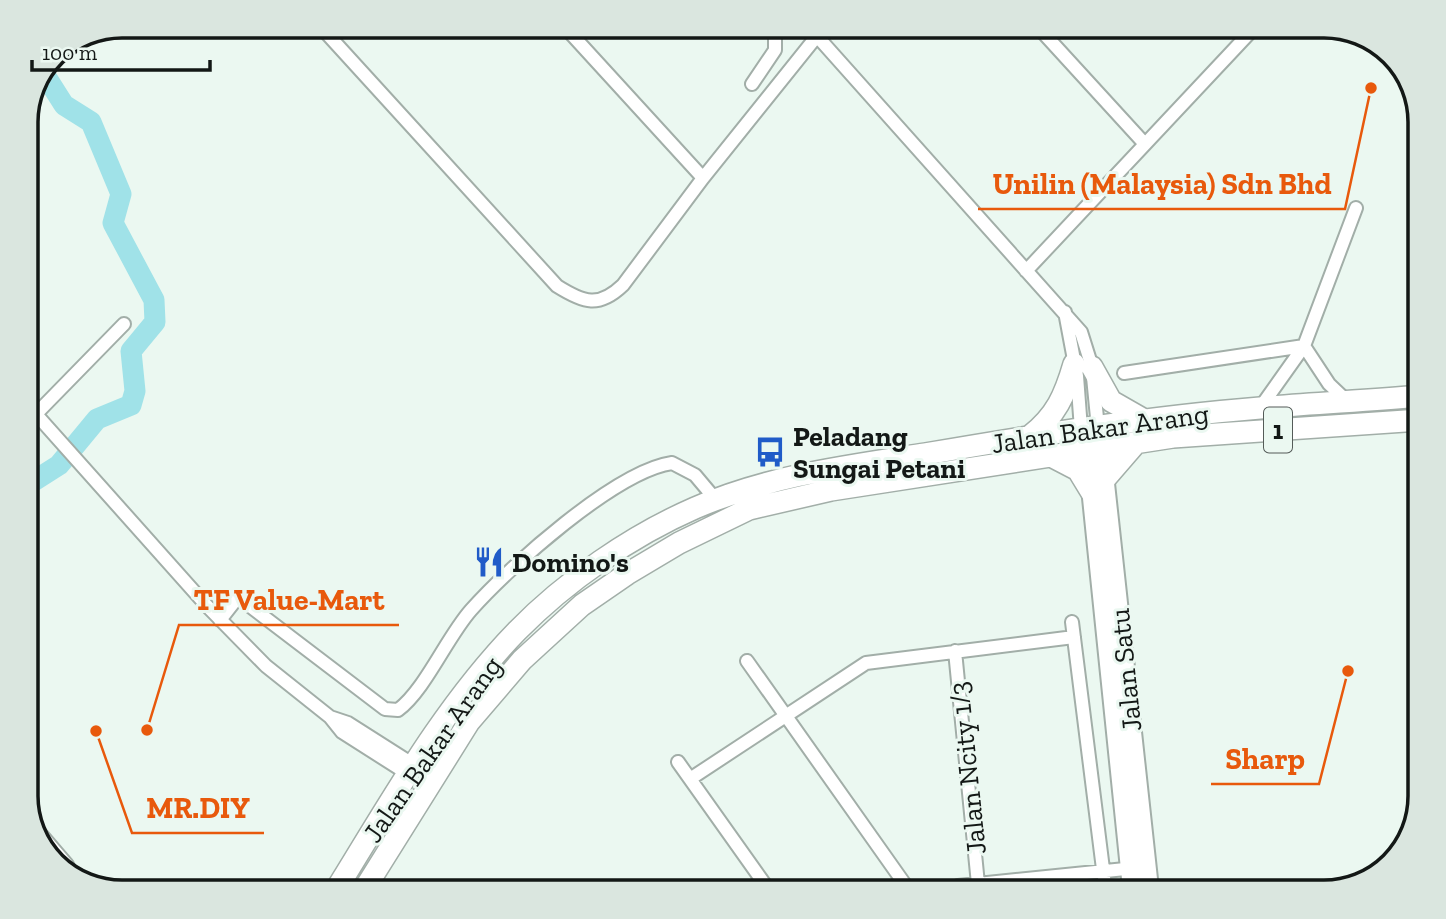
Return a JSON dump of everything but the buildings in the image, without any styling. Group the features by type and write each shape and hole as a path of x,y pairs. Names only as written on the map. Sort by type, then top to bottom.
{"main road":[{"path":"1030,436 1046,423 1059,407 1083,366 1111,401 1146,421"},
{"name":"Jalan Bakar Arang","path":"370,880 469,722 522,660 582,605 627,574 679,543 749,509 831,490 1053,457 1091,439 1146,421 1260,408 1408,397"},
{"name":"Jalan Bakar Arang","path":"342,880 411,770 476,677 518,630 575,581 627,546 694,509 716,500 837,466 1030,436 1136,443 1173,437 1408,421"},
{"name":"Jalan Satu","path":"1091,439 1138,868 1136,880"},
{"path":"1053,457 1078,470 1098,487 1136,443"},
{"name":"Jalan Satu","path":"1138,868 1143,880"}],"street":[{"path":"332,39 557,286 574,297 594,302 610,298 616,291 808,39"},
{"path":"576,39 702,178"},
{"path":"752,84 775,50 775,39"},
{"path":"825,39 1082,332 1091,439"},
{"path":"1049,39 1144,143"},
{"path":"1026,271 1244,39"},
{"path":"1260,408 1304,346 1356,208"},
{"path":"1065,310 1083,366 1091,439"},
{"path":"39,411 124,324"},
{"path":"1124,373 1304,346"},
{"path":"1304,346 1329,384 1350,403"},
{"path":"39,418 220,620 266,666 330,717 342,732 411,770"},
{"path":"220,620 239,597 385,709 398,710 470,611 565,522 659,465 672,463 685,467 716,500"},
{"path":"1072,622 1104,880"},
{"path":"690,779 866,663 1074,637"},
{"name":"Jalan Ncity 1/3","path":"955,651 978,880"},
{"path":"747,661 902,880"},
{"path":"678,762 762,880"},
{"path":"1023,880 1138,868"}],"waterway":[{"path":"39,478 59,465 97,419 131,405 135,391 131,351 155,322 154,300 113,223 121,194 91,122 64,105 50,82"}],"place":[{"name":"Unilin (Malaysia) Sdn Bhd","path":"1371,88"},
{"name":"Peladang Sungai Petani","path":"770,452"},
{"name":"Domino's","path":"489,562"},
{"name":"Sharp","path":"1348,671"},
{"name":"TF Value-Mart","path":"147,730"},
{"name":"MR.DIY","path":"96,731"}]}
